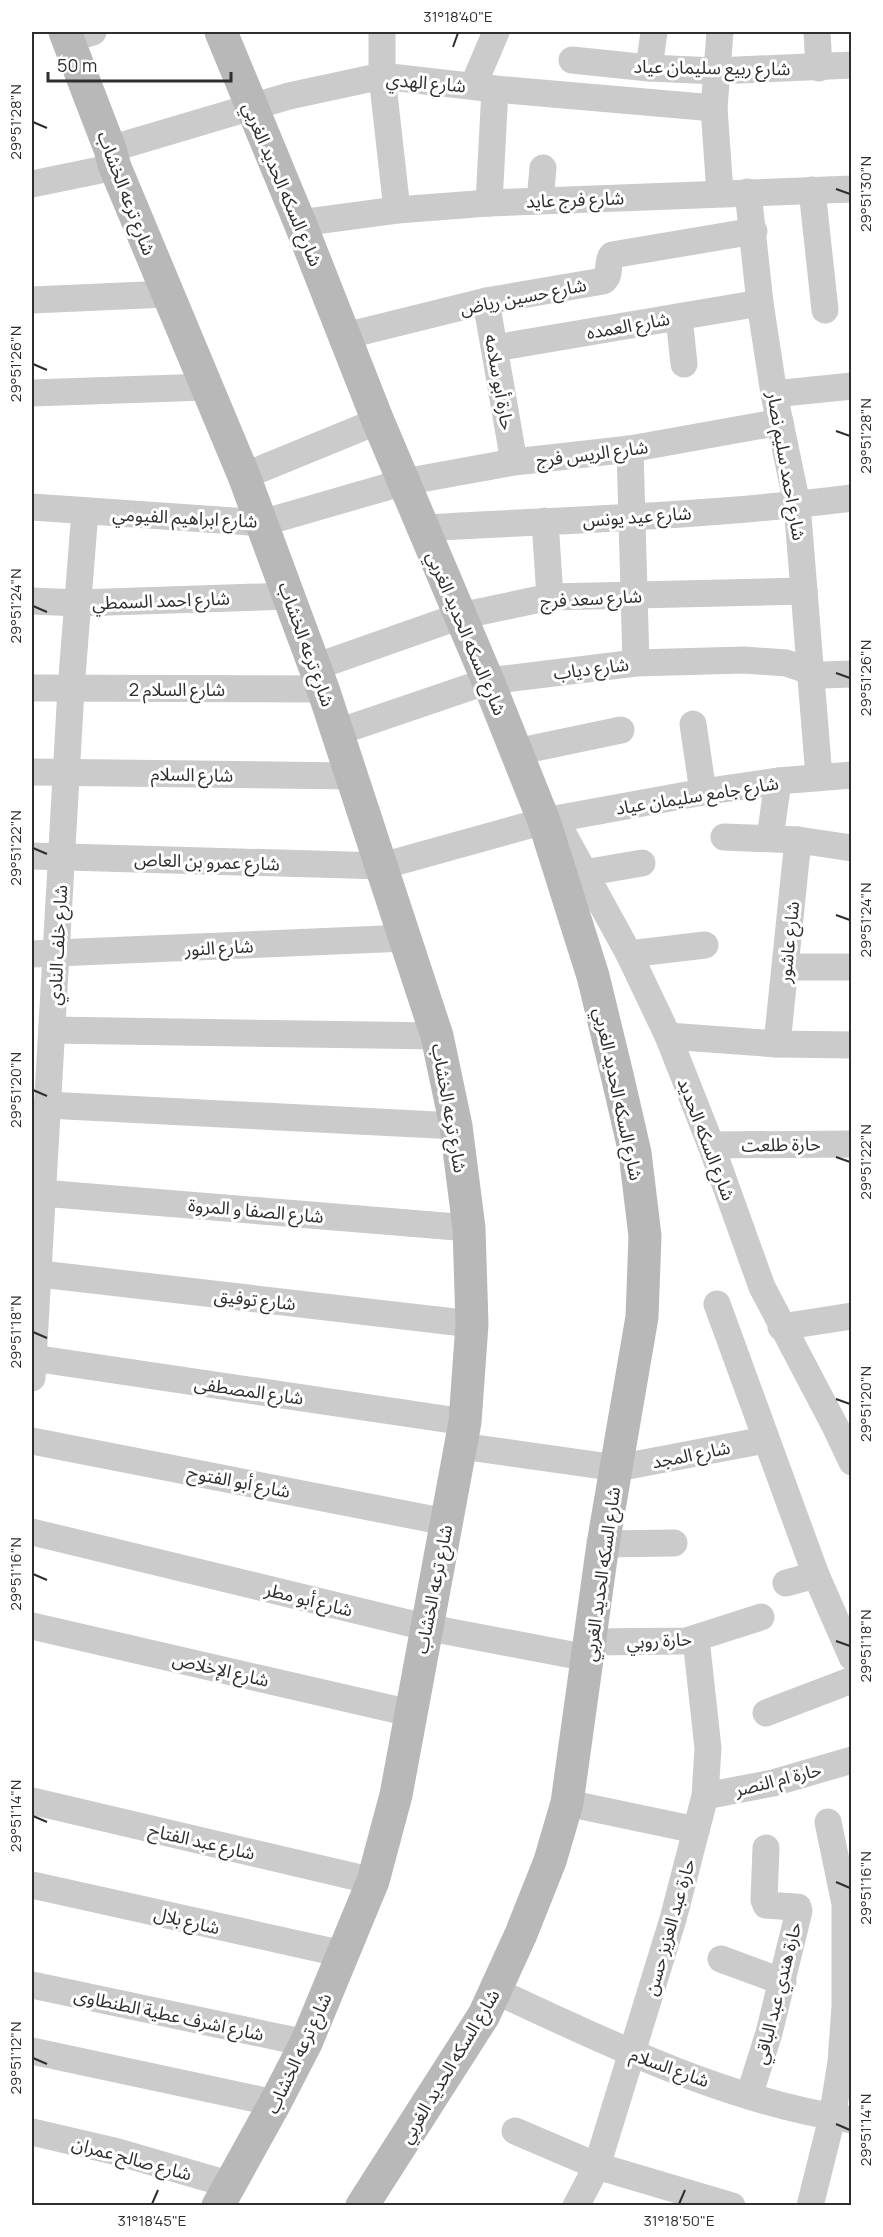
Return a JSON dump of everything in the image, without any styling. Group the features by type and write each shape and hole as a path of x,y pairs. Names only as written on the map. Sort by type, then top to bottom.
{"street":[{"name":"شارع السكه الحديد الغربي","path":"221,32 378,421 516,752 549,820 593,976 618,1079 635,1153 645,1236 642,1317 603,1544 567,1803 550,1861 521,1934 484,2015 362,2205"},
{"path":"382,32 382,76 397,210"},
{"path":"489,203 484,88 496,32"},
{"path":"649,68 654,32"},
{"path":"720,32 714,108 720,193"},
{"path":"817,32 819,68"},
{"name":"شارع ترعه الخشاب","path":"75,34 113,158 167,294 244,476 290,596 406,938 437,1036 456,1126 469,1228 472,1323 463,1434 425,1627 396,1795 373,1881 306,2043 225,2195"},
{"name":"شارع ربيع سليمان عياد","path":"572,60 649,68 716,71 852,65"},
{"name":"شارع الهدي","path":"32,184 113,158 251,107 335,85 382,76 484,88 714,108"},
{"path":"540,200 543,168"},
{"name":"شارع فرج عايد","path":"300,223 397,210 489,203 852,189"},
{"path":"812,190 825,310"},
{"name":"شارع احمد سليم نصار","path":"748,192 760,303 774,394 797,504 819,777"},
{"name":"شارع حسين رياض","path":"345,336 486,302 603,281 608,276 612,255 754,231"},
{"path":"32,300 167,294"},
{"name":"حارة أبو سلامه","path":"486,302 514,462"},
{"name":"شارع العمده","path":"495,348 545,352 679,316 760,303"},
{"path":"679,316 684,364"},
{"path":"774,394 852,386"},
{"path":"32,393 207,387"},
{"path":"244,476 378,421"},
{"name":"شارع الريس فرج","path":"404,482 514,462 630,449 780,422"},
{"path":"630,449 636,663"},
{"name":"شارع ابراهيم الفيومي","path":"32,507 262,523 404,482"},
{"name":"شارع عيد يونس","path":"423,528 633,518 797,504 850,506"},
{"name":"شارع خلف النادي","path":"32,1368 34,1274 42,1193 38,1162 47,1105 41,1064 52,1030 44,954 62,857 71,689 85,511"},
{"path":"545,521 550,597"},
{"name":"شارع سعد فرج","path":"319,678 460,616 550,597 804,591"},
{"name":"شارع احمد السمطي","path":"32,601 78,603 290,596"},
{"name":"شارع دياب","path":"338,732 488,681 636,663 744,660 786,663 811,673 833,676 852,674"},
{"name":"شارع السلام 2","path":"32,688 71,689 319,678"},
{"path":"693,724 703,792"},
{"path":"516,752 621,730"},
{"name":"شارع السلام","path":"32,772 352,776"},
{"name":"شارع جامع سليمان عياد","path":"382,866 549,820 703,792 778,781 852,775"},
{"path":"770,838 778,781"},
{"name":"شارع السكه الحديد","path":"549,820 584,873 629,954 668,1036 711,1145 762,1287 781,1327 843,1425 852,1462"},
{"path":"724,837 798,840 852,848"},
{"name":"شارع عاشور","path":"777,1044 798,840"},
{"name":"شارع عمرو بن العاص","path":"32,856 382,866"},
{"path":"584,873 642,863"},
{"name":"شارع النور","path":"44,954 406,938"},
{"path":"629,954 705,945"},
{"path":"786,967 852,967"},
{"path":"52,1030 437,1036"},
{"path":"668,1036 777,1044 852,1045"},
{"path":"47,1105 456,1126"},
{"name":"حارة طلعت","path":"711,1145 852,1144"},
{"name":"شارع الصفا و المروة","path":"42,1193 469,1228"},
{"name":"شارع توفيق","path":"34,1274 472,1323"},
{"path":"717,1304 816,1575 852,1657"},
{"path":"781,1327 852,1316"},
{"name":"شارع المصطفى","path":"32,1368 463,1434 617,1467"},
{"name":"شارع المجد","path":"617,1467 765,1440"},
{"name":"شارع أبو الفتوح","path":"32,1441 446,1522"},
{"name":"شارع أبو مطر","path":"32,1532 425,1627 589,1650"},
{"path":"603,1544 674,1543"},
{"path":"786,1583 816,1575"},
{"name":"حارة روبي","path":"589,1650 686,1641 761,1617"},
{"name":"شارع الإخلاص","path":"32,1626 410,1713"},
{"name":"حارة عبد العزيز حسن","path":"576,2205 597,2166 673,1919 705,1796 708,1748 696,1639"},
{"path":"766,1713 852,1680"},
{"name":"حارة ام النصر","path":"705,1796 773,1783 852,1760"},
{"name":"شارع عبد الفتاح","path":"32,1801 373,1881"},
{"path":"567,1803 696,1830"},
{"path":"810,2205 842,2119 841,2062 848,2006 845,1904 828,1822"},
{"name":"حارة هندي عبد الباقي","path":"749,2096 783,1982 798,1907 766,1905 764,1900 766,1848"},
{"name":"شارع بلال","path":"32,1885 343,1954"},
{"path":"721,1959 783,1982"},
{"name":"شارع اشرف عطية الطنطاوى","path":"32,1985 306,2043"},
{"name":"شارع السلام","path":"496,1990 632,2054 749,2096 842,2119"},
{"path":"32,2051 275,2103"},
{"path":"515,2131 597,2166 732,2205"},
{"name":"شارع صالح عمران","path":"32,2132 118,2152 225,2195"}]}
